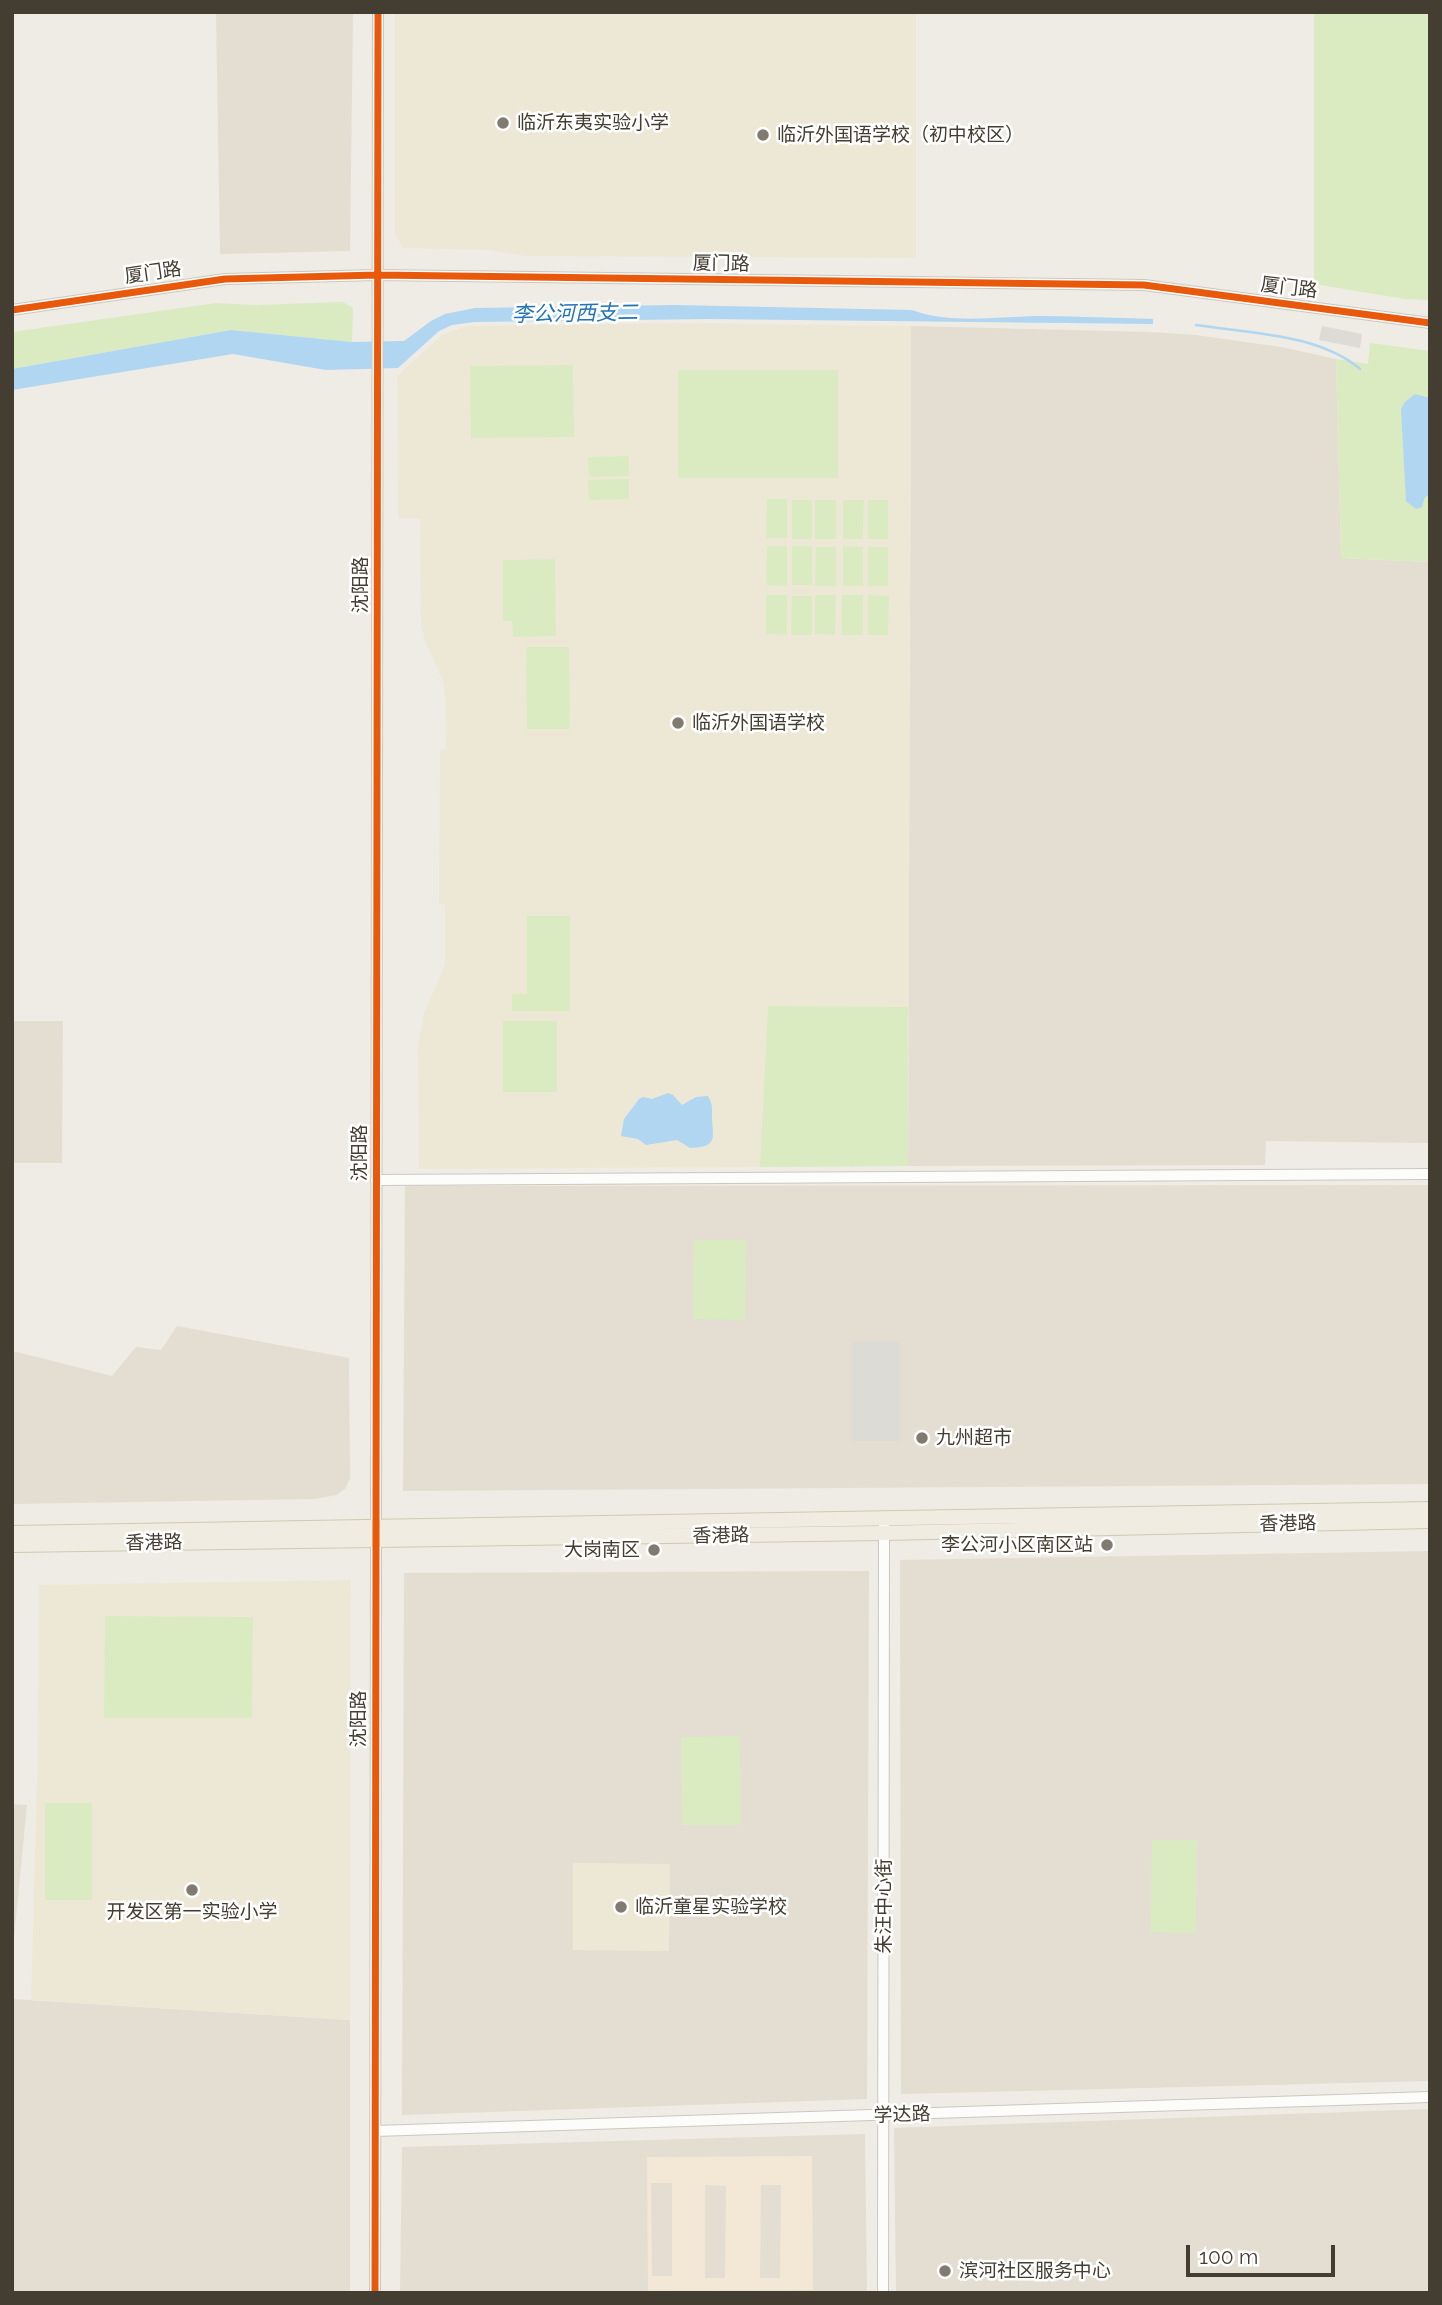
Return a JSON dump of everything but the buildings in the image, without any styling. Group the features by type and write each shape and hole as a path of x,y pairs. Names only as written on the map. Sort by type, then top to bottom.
{"main road":[{"name":"香港路","path":"884,1526 1430,1509"},
{"name":"香港路","path":"12,1533 375,1533 1430,1521"},
{"name":"香港路","path":"12,1545 375,1533"}],"street":[{"name":"沈阳路","path":"375,2293 378,12"},
{"name":"厦门路","path":"12,310 225,279 377,275 1144,285 1430,323"},
{"path":"376,1180 1430,1174"},
{"name":"朱汪中心街","path":"883,2293 884,1526"},
{"name":"学达路","path":"375,2131 1430,2097"}],"shaded area":[{"path":"216,12 353,12 350,251 220,254"},
{"path":"395,12 916,12 916,258 526,256 489,250 403,248 395,234"},
{"name":"临沂外国语学校","path":"678,323 911,326 908,1166 419,1169 418,1044 424,1013 445,965 445,905 439,904 440,750 446,749 445,697 443,681 425,641 421,625 420,519 398,518 397,376 442,335 466,326"},
{"path":"911,326 1196,335 1281,347 1336,359 1341,558 1430,562 1430,1143 1266,1141 1265,1165 908,1166"},
{"path":"1322,326 1362,334 1360,348 1319,340"},
{"path":"12,1021 63,1021 62,1163 12,1163"},
{"name":"大岗南区","path":"1430,1185 1430,1484 403,1491 405,1186"},
{"path":"177,1326 349,1358 350,1478 345,1489 336,1495 315,1499 12,1504 12,1353 112,1376 136,1347 161,1350"},
{"path":"852,1341 900,1341 900,1441 852,1441"},
{"path":"1430,1551 1430,2081 901,2094 900,1560"},
{"path":"869,1571 867,2099 402,2115 404,1573"},
{"name":"开发区第一实验小学","path":"351,1580 350,2020 31,2000 39,1585"},
{"path":"12,1804 27,1805 12,1959"},
{"name":"临沂童星实验学校","path":"573,1863 670,1864 669,1951 573,1950"},
{"path":"12,1999 350,2020 350,2293 12,2293"},
{"path":"1430,2109 1430,2293 896,2293 894,2128"},
{"path":"865,2134 867,2293 400,2293 402,2147"},
{"path":"812,2156 813,2290 648,2291 647,2157","holes":["651,2183 672,2183 672,2276 652,2276","705,2185 726,2186 725,2278 705,2278","761,2185 781,2185 780,2278 760,2278"]}],"green space":[{"path":"1314,12 1430,12 1430,300 1405,299 1314,284"},
{"path":"343,302 353,308 352,342 231,330 12,369 12,332 216,303 254,305"},
{"path":"1370,343 1430,351 1430,562 1341,558 1336,359 1368,364"},
{"path":"573,365 574,437 471,438 470,366"},
{"path":"678,370 838,370 838,478 678,478"},
{"path":"629,456 629,476 589,477 588,457"},
{"path":"629,479 629,499 589,500 588,480"},
{"path":"767,499 787,499 787,538 766,538"},
{"path":"792,500 812,500 812,539 792,539"},
{"path":"815,500 836,500 836,539 815,539"},
{"path":"843,500 864,500 863,539 843,539"},
{"path":"868,500 888,500 888,539 868,539"},
{"path":"767,546 787,546 787,586 766,585"},
{"path":"792,546 812,546 812,585 792,585"},
{"path":"843,546 863,547 863,586 843,586"},
{"path":"816,547 836,547 836,586 815,586"},
{"path":"868,547 888,547 888,586 868,586"},
{"path":"555,559 556,636 513,637 512,621 503,621 503,560"},
{"path":"766,595 787,595 787,635 766,634"},
{"path":"815,595 836,595 835,635 815,634"},
{"path":"842,595 863,595 863,635 842,635"},
{"path":"868,595 889,596 888,635 868,635"},
{"path":"792,596 812,596 812,635 791,635"},
{"path":"526,647 569,647 570,729 527,729"},
{"path":"527,916 570,916 570,1011 512,1011 512,994 527,994"},
{"path":"768,1006 908,1007 908,1166 760,1167"},
{"path":"503,1021 557,1021 557,1092 503,1092"},
{"path":"694,1240 746,1240 745,1320 693,1319"},
{"path":"105,1616 253,1617 252,1718 104,1718"},
{"path":"740,1736 741,1825 682,1825 681,1737"},
{"path":"45,1803 92,1803 92,1900 45,1900"},
{"path":"1152,1840 1197,1840 1196,1933 1151,1932"}],"water":[{"path":"675,305 912,310 957,318 1035,316 1153,319 1153,324 709,319 474,322 452,325 439,331 398,368 326,370 233,354 12,390 12,369 231,330 352,342 404,341 445,314 475,308"},
{"path":"1415,394 1430,398 1430,495 1425,497 1422,507 1416,509 1406,501 1401,409"},
{"path":"668,1093 682,1105 696,1097 708,1096 712,1107 713,1131 710,1143 690,1148 677,1140 646,1145 638,1139 621,1136 624,1119 639,1099 652,1099"}],"waterway":[{"name":"李公河西支二","path":"1196,325 1304,342 1325,348 1360,369"}],"cycle path":[{"path":"375,2293 378,12"},
{"path":"12,310 225,279 377,275 1144,285 1430,323"}],"place":[{"name":"临沂东夷实验小学","path":"503,123"},
{"name":"临沂外国语学校（初中校区）","path":"763,135"},
{"name":"临沂外国语学校","path":"678,723"},
{"name":"九州超市","path":"922,1438"},
{"name":"李公河小区南区站","path":"1107,1545"},
{"name":"大岗南区","path":"654,1550"},
{"name":"开发区第一实验小学","path":"192,1890"},
{"name":"临沂童星实验学校","path":"621,1907"},
{"name":"滨河社区服务中心","path":"945,2271"}]}
